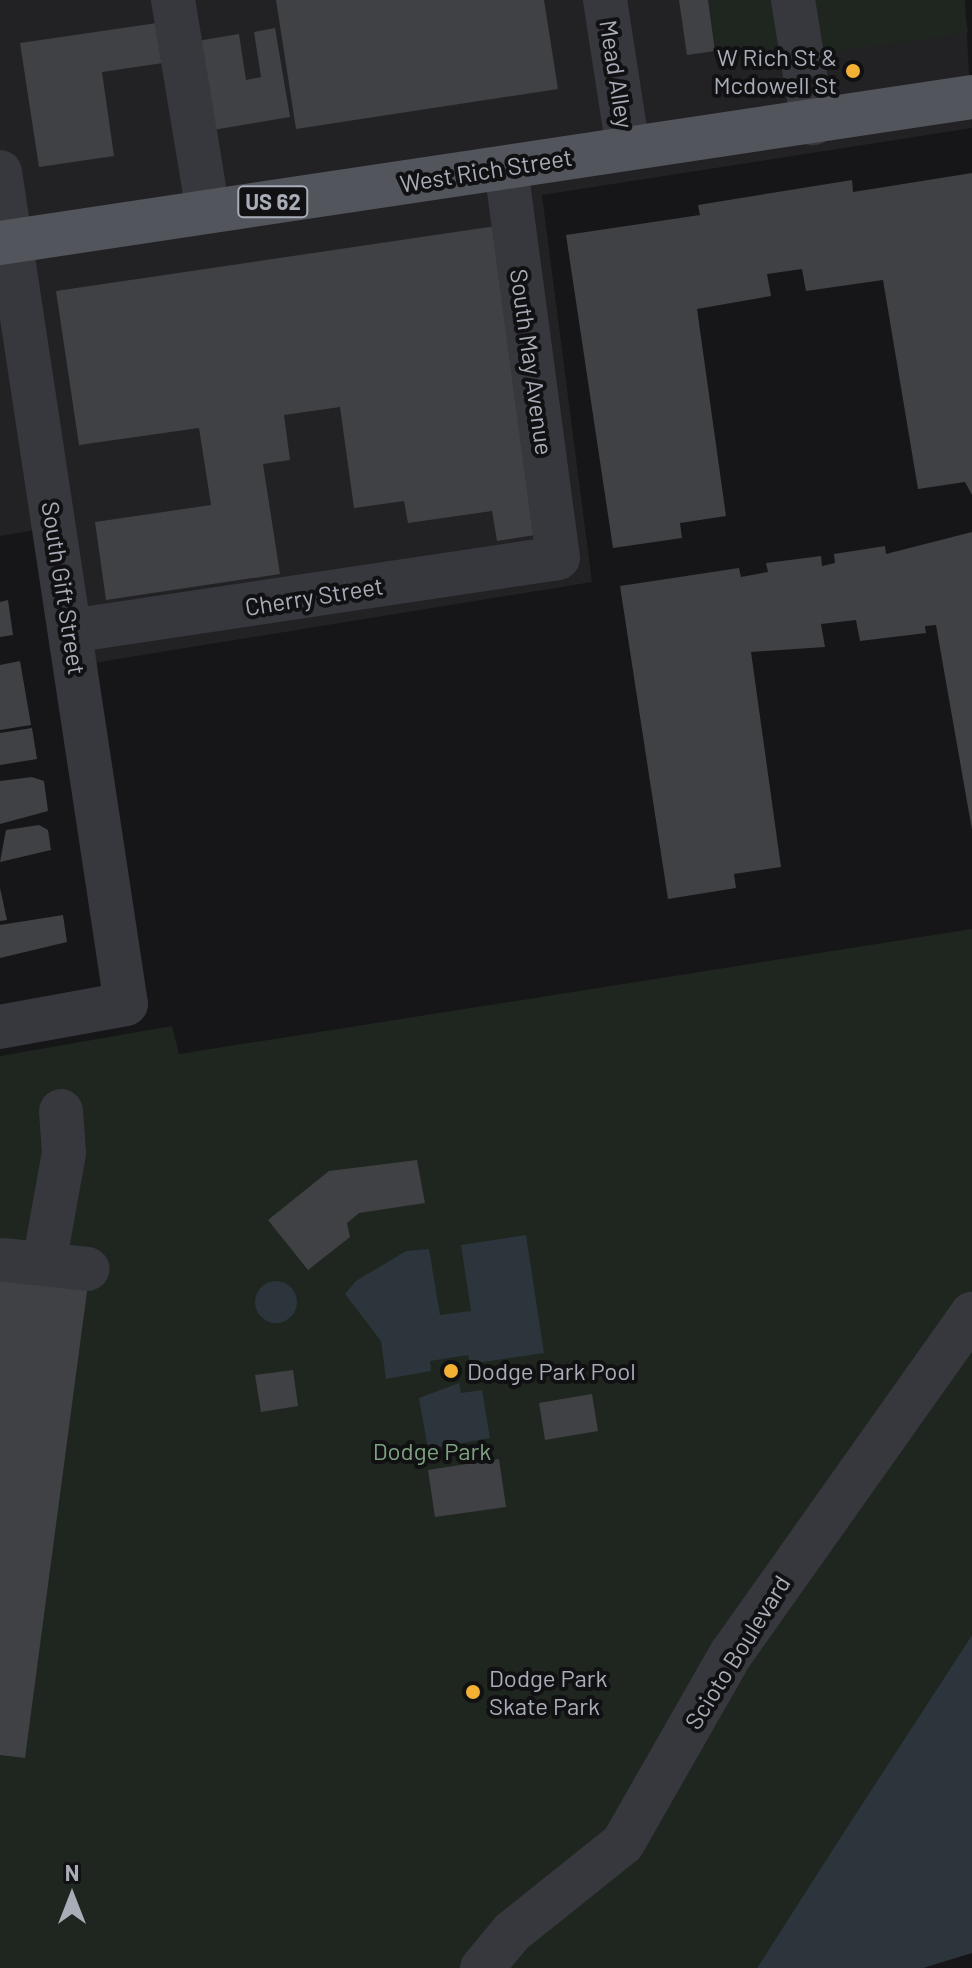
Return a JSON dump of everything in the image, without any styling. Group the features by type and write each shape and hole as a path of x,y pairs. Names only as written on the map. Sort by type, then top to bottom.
{"main road":[{"name":"West Rich Street","path":"6,242 972,97"}],"street":[{"path":"173,0 208,211"},
{"name":"Mead Alley","path":"605,0 628,148"},
{"path":"793,0 813,123"},
{"name":"South May Avenue","path":"506,167 558,558"},
{"name":"South Gift Street","path":"0,172 6,242 70,631 126,1004 0,1027"},
{"name":"Cherry Street","path":"70,631 558,558"},
{"path":"61,1111 64,1153 24,1262 88,1269"},
{"name":"Scioto Boulevard","path":"482,1968 512,1932 623,1843 731,1654 972,1314"}],"shaded area":[{"path":"0,0 965,0 972,128 542,195 592,582 75,666 53,527 0,536"},
{"path":"526,1235 544,1353 470,1364 468,1355 430,1361 431,1371 386,1379 381,1341 345,1294 356,1281 406,1251 429,1249 440,1315 471,1311 461,1245"},
{"path":"276,1281 291,1287 297,1302 291,1317 276,1323 261,1317 255,1302 261,1287"},
{"path":"459,1383 461,1393 482,1390 490,1438 428,1449 419,1398"},
{"path":"972,1635 972,1968 757,1968 839,1840"}],"green space":[{"path":"709,0 789,0 797,58 718,70"},
{"path":"804,0 963,0 968,33 812,55"},
{"name":"Dodge Park","path":"972,929 972,1635 757,1968 0,1968 0,1056 172,1026 179,1054"}],"pier":[{"path":"972,1953 972,1968 923,1968"}],"building":[{"path":"276,0 544,0 558,89 296,129"},
{"path":"679,0 708,0 715,51 687,55"},
{"path":"157,23 163,63 102,72 114,156 39,167 20,43"},
{"path":"275,28 290,117 207,131 191,42 239,34 246,80 261,77 254,32"},
{"path":"972,173 972,495 965,482 918,489 883,280 806,291 802,269 767,274 771,296 697,309 726,516 680,523 682,538 613,548 566,235 700,215 698,205 852,180 853,192"},
{"path":"496,226 542,534 497,541 492,511 408,523 404,501 354,508 340,407 284,415 290,460 263,464 280,574 106,600 95,522 211,505 199,428 79,445 56,291"},
{"path":"972,532 972,830 936,625 925,626 926,633 860,641 856,620 821,624 825,647 751,652 781,867 734,874 736,888 668,899 620,586 739,568 741,577 768,572 766,563 821,556 822,566 835,563 834,554 885,546 886,554"},
{"path":"8,600 13,635 0,637 0,602"},
{"path":"20,661 31,725 0,730 0,665"},
{"path":"32,728 37,759 0,765 0,733"},
{"path":"32,777 44,781 48,811 0,824 0,781"},
{"path":"39,825 48,830 51,850 0,862 6,830"},
{"path":"0,888 7,920 0,921"},
{"path":"63,915 67,942 0,958 0,925"},
{"path":"417,1160 425,1203 359,1213 347,1223 350,1237 308,1270 268,1220 329,1171"},
{"path":"0,1274 88,1284 25,1758 0,1755"},
{"path":"293,1370 298,1406 261,1412 255,1375"},
{"path":"592,1394 598,1431 545,1440 539,1403"},
{"path":"499,1459 506,1507 435,1517 428,1470"}],"place":[{"name":"W Rich St & Mcdowell St","path":"853,71"},
{"name":"Dodge Park Pool","path":"451,1371"},
{"name":"Dodge Park Skate Park","path":"473,1692"}]}
